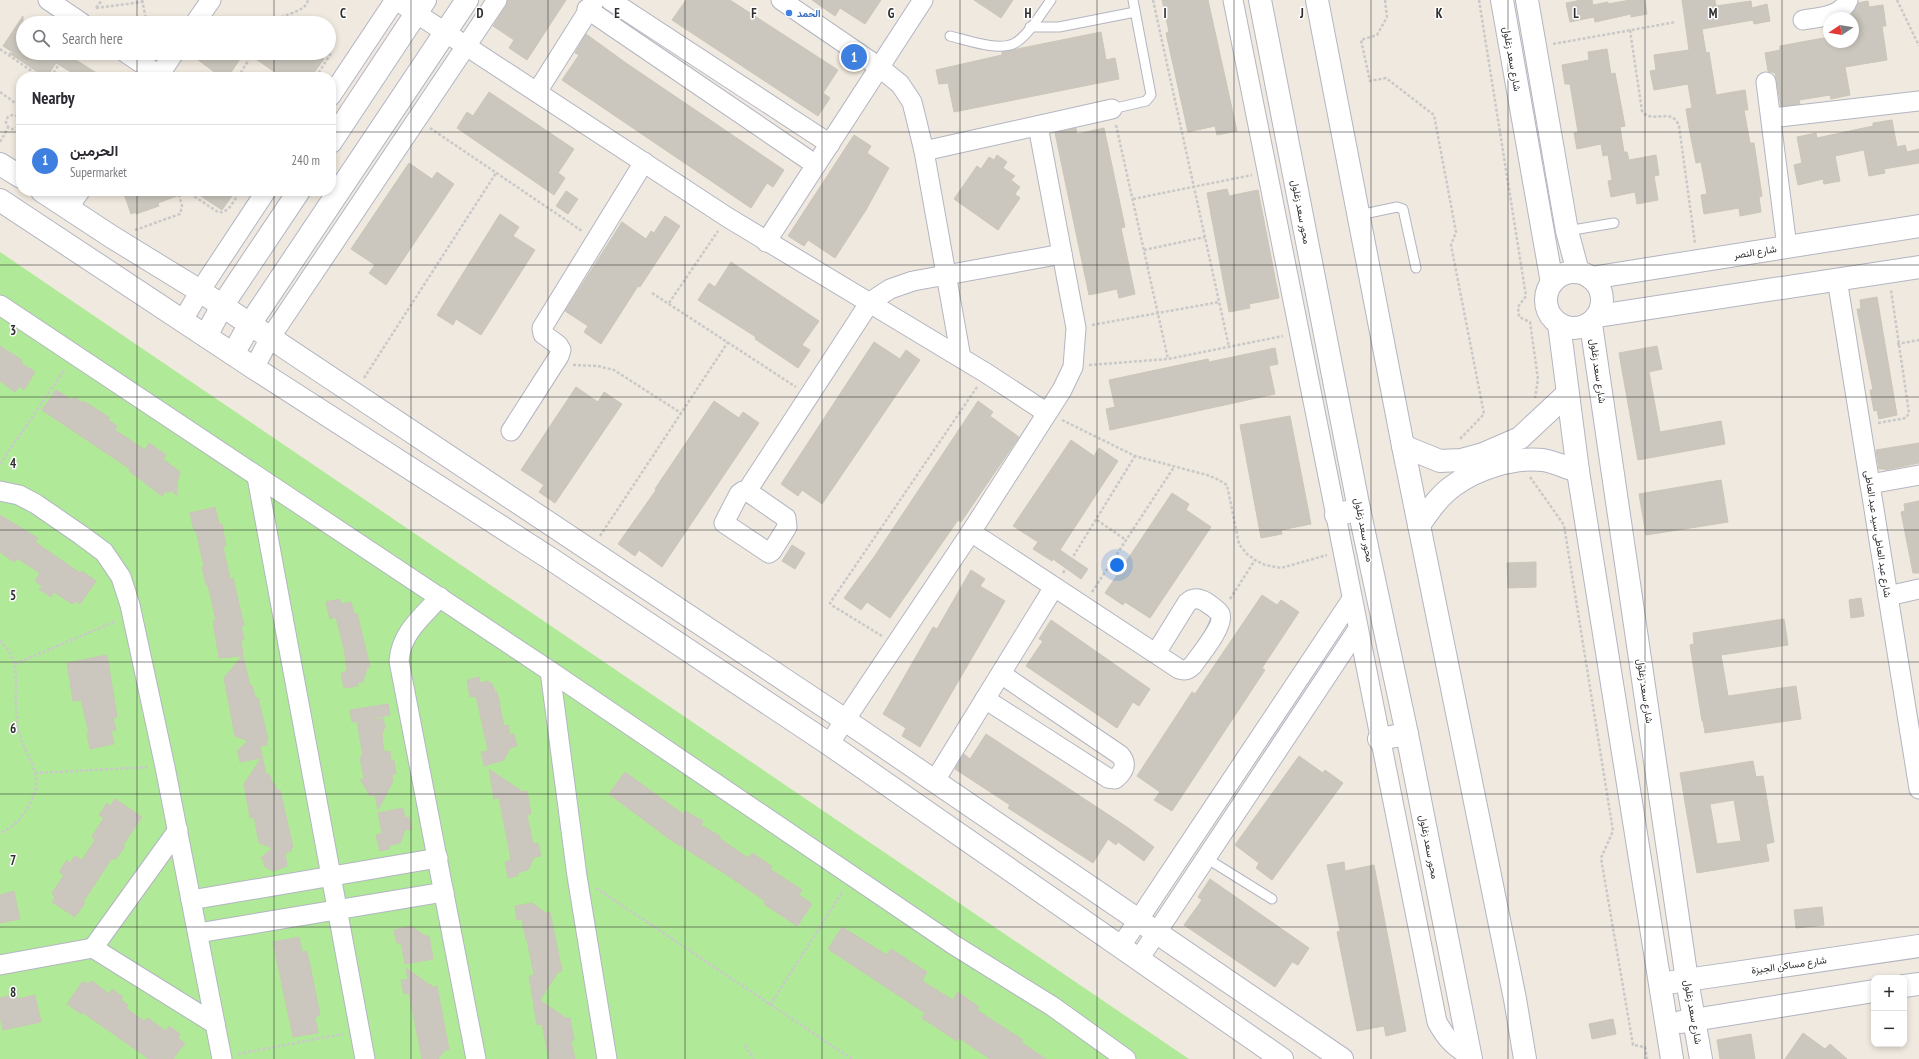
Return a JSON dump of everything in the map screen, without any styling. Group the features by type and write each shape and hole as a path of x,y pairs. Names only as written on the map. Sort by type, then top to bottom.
{"street":[{"path":"48,0 72,16"},
{"path":"200,16 210,0"},
{"path":"336,88 395,0 421,7 446,32 466,46 727,217 766,242 870,302 986,373 1047,413"},
{"path":"336,196 467,0"},
{"path":"254,368 270,338 497,0"},
{"path":"610,0 830,144"},
{"path":"781,0 880,67 900,84 909,95 914,108 924,151 961,358"},
{"path":"766,242 923,0"},
{"path":"1233,0 1343,550 1379,739 1437,1022 1447,1040 1459,1051 1471,1058"},
{"name":"محور سعد زغلول","path":"1260,0 1359,509 1407,734 1471,1058"},
{"path":"1317,0 1403,446 1515,999 1525,1059"},
{"name":"شارع سعد زغلول","path":"1502,0 1552,283"},
{"path":"1527,0 1534,47 1568,231 1585,275 1598,286 1602,296 1602,306 1594,320"},
{"path":"1803,20 1838,12 1846,5 1848,0"},
{"path":"537,92 591,4 816,165"},
{"path":"336,134 421,7"},
{"path":"136,60 152,72"},
{"path":"161,72 169,60"},
{"path":"1766,82 1787,247"},
{"path":"1771,118 1919,101"},
{"path":"924,151 1112,109"},
{"path":"829,744 971,532 1062,390 1073,367 1076,328 1038,126"},
{"path":"511,431 561,350 558,345 543,334 542,328 644,162"},
{"path":"0,164 16,174"},
{"path":"60,196 74,200 112,237 200,291 845,720 1342,1059"},
{"path":"183,320 200,291 263,196"},
{"path":"206,336 222,306 295,196"},
{"path":"233,354 250,324 336,196"},
{"path":"0,200 254,368 551,558 829,744 1139,958 1282,1059"},
{"name":"شارع النصر","path":"1585,275 1697,261 1919,226"},
{"path":"747,491 870,302 885,292 902,284 1062,254"},
{"path":"1585,275 1564,274 1552,283 1548,290 1546,305 1553,319 1558,324 1566,328 1575,329 1594,320 1919,267"},
{"name":"شارع عبد العاطى سيد عبد العاطى","path":"1838,279 1918,779"},
{"path":"0,305 74,356 550,670 954,945 1052,1006 1120,1057"},
{"name":"شارع سعد زغلول","path":"1594,320 1687,980 1701,1059"},
{"path":"1558,324 1578,471 1672,1059"},
{"path":"1403,446 1440,461 1461,460 1483,454 1520,438 1567,394"},
{"path":"1419,525 1439,499 1454,486 1492,466 1518,461 1543,460 1578,471"},
{"path":"1870,484 1919,475"},
{"path":"257,477 365,1059"},
{"path":"0,491 19,495 36,504 104,552 121,577 132,614 165,767 222,1058"},
{"path":"1336,515 1359,509"},
{"path":"971,532 1179,669 1189,669 1220,625 1220,615 1217,610 1201,599 1191,600 1156,653"},
{"path":"934,782 1054,587"},
{"path":"1888,596 1919,589"},
{"path":"440,597 407,633 402,642 399,661 476,1059"},
{"path":"1139,958 1148,927 1352,599"},
{"path":"1121,946 1148,927 1206,858 1358,629"},
{"path":"550,670 577,876 608,1059"},
{"path":"984,699 1111,780 1119,777 1125,767 1125,762 1120,755 1001,674"},
{"path":"1056,745 1071,721"},
{"path":"1379,739 1407,734"},
{"path":"93,948 178,830"},
{"path":"191,900 438,858"},
{"path":"198,933 444,892"},
{"name":"شارع مساكن الجيزة","path":"1660,985 1919,946"},
{"path":"0,965 93,948 215,1024"},
{"path":"1907,986 1919,984"},
{"path":"1666,1024 1871,991"}],"lane":[{"path":"950,36 1002,47 1015,43 1030,27 1051,0"},
{"path":"1112,109 1146,101 1151,95 1133,0"},
{"path":"1030,27 1060,27 1135,12"},
{"path":"1359,216 1398,207 1403,209 1416,268"},
{"path":"1568,231 1614,224"},
{"path":"1206,858 1272,899"}],"path":[{"path":"98,0 98,5"},
{"path":"285,16 304,7 308,0"},
{"path":"1153,0 1229,347"},
{"path":"1385,0 1387,17 1376,35 1361,40 1370,80 1386,78 1434,115 1456,232 1451,245 1484,414 1440,461"},
{"path":"1479,0 1526,296 1518,307 1519,317 1530,322 1538,380 1534,402"},
{"path":"1897,0 1919,46"},
{"path":"96,8 143,1 146,16"},
{"path":"1534,47 1676,22"},
{"path":"1630,30 1642,111 1649,116 1672,116 1679,126 1697,261"},
{"path":"0,49 33,72"},
{"path":"54,72 62,60"},
{"path":"241,72 249,60"},
{"path":"319,72 327,60"},
{"path":"0,92 16,103"},
{"path":"1112,109 1168,358"},
{"path":"0,142 8,128 6,121 11,115 16,116"},
{"path":"416,119 596,240"},
{"path":"8,128 16,129"},
{"path":"1133,199 1268,172"},
{"path":"354,394 496,173"},
{"path":"112,237 178,215 182,209 179,196"},
{"path":"194,196 218,212 223,213 236,196"},
{"path":"668,303 727,217"},
{"path":"1144,250 1205,237"},
{"path":"1861,426 1904,419 1908,415 1888,272"},
{"path":"652,293 809,396"},
{"path":"1076,328 1219,302"},
{"path":"1073,367 1168,358 1300,333"},
{"path":"1897,344 1919,340"},
{"path":"590,551 728,342"},
{"path":"0,464 74,356"},
{"path":"551,367 575,364 598,366 614,370 681,413"},
{"path":"896,644 832,606 830,603 986,373"},
{"path":"1047,413 1135,456 1218,479 1227,485 1239,544 1246,554 1265,565 1281,568 1343,550"},
{"path":"1054,587 1135,456"},
{"path":"1518,461 1564,525 1613,832 1601,858 1633,1045 1645,1047 1647,1059"},
{"path":"1083,605 1174,467"},
{"path":"1096,520 1126,540"},
{"path":"1220,615 1255,560"},
{"path":"15,664 132,614"},
{"path":"0,640 15,664 15,700 20,737 35,773 36,779 34,794 25,813 15,825 0,833"},
{"path":"35,773 165,767"},
{"path":"577,876 852,1059"},
{"path":"770,1005 853,876"},
{"path":"222,1058 360,1030"},
{"path":"745,1045 754,1059"}],"green space":[{"path":"0,252 1189,1059 0,1059"}],"building":[{"path":"508,0 566,0 527,60 509,48 514,40 493,26 506,6"},
{"path":"686,0 730,0 838,70 823,93 830,98 818,116 672,20"},
{"path":"812,0 881,0 865,24 840,8 835,16"},
{"path":"974,0 1013,0 1001,18"},
{"path":"1162,0 1208,0 1237,131 1217,135 1215,126 1188,132 1166,33 1169,32"},
{"path":"1581,0 1592,0 1593,5 1608,2 1608,4 1630,0 1645,0 1647,14 1631,17 1631,14 1595,22 1594,17 1570,22 1566,3"},
{"path":"1682,0 1715,0 1716,6 1751,1 1752,8 1767,4 1770,21 1754,24 1753,20 1702,29 1706,53 1709,52 1716,95 1745,90 1748,110 1744,110 1750,143 1754,143 1762,196 1759,197 1761,212 1740,216 1739,208 1704,214 1701,195 1707,194 1701,162 1696,163 1689,128 1686,109 1692,108 1688,84 1654,90 1650,71 1656,70 1654,55 1689,50"},
{"path":"1868,1 1869,7 1883,5 1886,26 1882,26 1887,60 1845,67 1850,95 1831,99 1830,95 1799,100 1800,104 1781,106 1775,73 1768,71 1765,53 1780,50 1780,46 1823,38 1823,48 1859,48 1859,12 1853,12 1858,3"},
{"path":"16,26 16,58 9,53 14,53 3,46"},
{"path":"1101,32 1106,60 1115,58 1119,79 954,112 948,83 939,84 936,70 1002,55 1002,52"},
{"path":"586,34 626,63 784,170 773,187 767,183 751,208 562,80 579,55 575,53"},
{"path":"1607,49 1611,74 1615,73 1625,126 1620,127 1624,152 1627,152 1629,160 1656,155 1659,175 1654,176 1658,200 1637,204 1635,192 1611,197 1608,181 1612,180 1608,155 1603,156 1601,144 1577,149 1574,133 1578,132 1570,84 1565,84 1562,65 1589,60 1588,52"},
{"path":"20,60 76,60 95,72 71,72 56,63 50,72 38,72"},
{"path":"198,60 239,60 231,72 214,72"},
{"path":"257,60 323,60 315,72 275,72"},
{"path":"489,92 574,149 558,173 565,178 554,195 457,128 467,112 473,116"},
{"path":"1892,120 1897,147 1905,145 1907,152 1919,149 1919,163 1884,169 1885,173 1869,176 1864,150 1835,156 1840,181 1824,184 1823,179 1798,185 1794,165 1802,163 1797,137 1816,133 1817,138 1873,126 1873,123"},
{"path":"1076,128 1077,134 1104,128 1125,227 1121,228 1135,294 1119,298 1117,289 1089,295 1055,133"},
{"path":"854,135 871,146 867,153 889,168 866,210 835,258 808,240 804,246 788,236"},
{"path":"997,155 1007,162 1003,168 1015,176 1011,180 1020,187 1015,194 1020,198 998,230 954,199 977,166 981,169 989,157 994,160"},
{"path":"409,163 432,179 437,172 454,184 386,285 369,273 375,265 351,249"},
{"path":"1227,189 1229,196 1258,190 1279,298 1249,304 1250,308 1229,312 1207,193"},
{"path":"566,191 578,199 568,214 556,206"},
{"path":"125,196 177,196 158,203 159,206 136,214 136,212 131,214"},
{"path":"201,196 232,196 222,210"},
{"path":"500,214 519,227 513,236 535,250 481,335 456,319 453,325 437,315"},
{"path":"665,216 680,226 640,287 638,286 601,344 584,332 588,326 565,311 622,222 646,239 651,231 654,233"},
{"path":"731,262 819,321 802,345 810,350 798,368 755,339 756,337 698,300 709,283 715,287"},
{"path":"1877,297 1897,415 1879,419 1877,410 1874,411 1870,390 1873,390 1857,309 1861,309 1860,300"},
{"path":"874,342 900,359 906,350 920,360 822,504 802,490 798,496 781,484"},
{"path":"0,346 22,360 21,363 35,372 24,390 19,386 15,392 0,381"},
{"path":"1657,346 1662,369 1649,372 1660,432 1721,421 1725,444 1638,460 1619,353"},
{"path":"1275,348 1278,364 1269,366 1275,394 1110,430 1106,409 1115,407 1109,380 1208,359 1209,362"},
{"path":"576,387 598,402 604,392 622,404 555,503 539,492 544,485 521,470"},
{"path":"56,390 72,400 74,397 83,403 84,401 110,418 108,420 117,426 115,430 145,450 149,443 166,455 163,459 180,472 177,483 177,495 170,490 168,493 165,491 162,496 129,471 130,469 42,410"},
{"path":"714,401 739,418 743,412 759,423 662,567 639,550 635,556 618,544 656,490 655,489"},
{"path":"978,401 993,412 990,416 1019,437 961,522 958,520 890,618 867,602 861,610 844,598 874,557"},
{"path":"1290,416 1311,524 1281,530 1282,534 1261,538 1240,425"},
{"path":"1071,440 1094,456 1099,448 1118,461 1060,550 1088,569 1081,579 1053,559 1052,561 1033,549 1038,542 1013,526"},
{"path":"1919,443 1919,463 1885,470 1879,469 1876,450"},
{"path":"1721,480 1728,522 1646,535 1639,494"},
{"path":"1172,493 1189,504 1186,510 1211,527 1150,618 1125,602 1123,605 1105,593"},
{"path":"1919,501 1919,573 1913,573 1901,512 1905,511 1904,504"},
{"path":"215,507 219,524 222,524 226,546 223,547 230,579 233,578 244,626 241,627 244,639 241,641 243,656 250,686 252,685 255,697 258,698 268,740 266,741 267,745 260,746 266,774 269,774 277,791 280,790 293,847 291,848 292,851 285,853 287,866 274,871 265,867 263,859 260,859 272,848 259,843 254,817 250,818 244,784 261,758 240,762 237,751 248,741 235,736 224,678 242,656 219,658 213,621 216,621 208,585 206,585 202,567 204,567 196,530 194,531 190,513"},
{"path":"0,515 38,538 35,542 80,573 82,571 96,581 80,604 76,601 72,604 54,592 51,597 39,589 42,586 35,581 40,573 18,559 14,562 0,552"},
{"path":"792,545 805,553 795,569 782,561"},
{"path":"1536,562 1536,587 1508,588 1507,563"},
{"path":"971,570 985,579 980,586 1005,601 920,747 902,736 906,728 883,714 933,627 937,629"},
{"path":"1262,595 1277,605 1281,600 1299,612 1262,668 1265,670 1172,811 1154,800 1160,792 1137,776 1192,692 1195,694"},
{"path":"1861,598 1864,616 1851,618 1849,600"},
{"path":"340,599 341,604 351,602 354,614 357,613 370,667 367,668 363,682 357,683 358,686 344,688 341,673 347,671 344,649 336,617 330,619 326,602"},
{"path":"1784,619 1788,645 1721,655 1728,696 1796,686 1801,719 1705,733 1690,645 1694,644 1693,633"},
{"path":"1051,620 1150,689 1139,706 1133,702 1117,728 1026,666 1043,641 1039,639"},
{"path":"107,655 117,717 113,718 116,730 111,731 114,744 90,749 87,733 89,733 81,700 73,701 67,663"},
{"path":"479,677 480,683 488,681 493,685 495,692 497,692 504,726 508,725 510,735 514,734 517,746 510,748 504,760 484,766 481,752 488,751 476,696 470,697 467,680"},
{"path":"388,704 390,715 374,718 374,720 383,718 385,727 382,734 384,752 390,751 391,760 394,761 396,774 392,774 393,781 378,810 375,795 370,796 360,779 364,779 360,757 363,756 357,721 352,722 350,710"},
{"path":"986,734 1127,827 1154,847 1144,861 1118,842 1116,845 1108,839 1093,863 1008,808 1010,805 955,769 964,754 970,759"},
{"path":"1299,756 1323,773 1325,770 1343,783 1272,880 1256,868 1259,863 1235,845"},
{"path":"1753,761 1756,777 1763,776 1774,842 1766,844 1769,861 1697,873 1680,773","holes":["1734,800 1741,841 1717,844 1710,804"]},
{"path":"489,769 523,792 527,791 531,814 527,815 533,844 538,843 541,856 534,857 528,870 519,872 517,876 508,878 505,862 511,860 499,798 494,799"},
{"path":"625,772 683,814 685,811 703,821 701,825 720,836 719,838 748,858 752,853 772,866 770,869 802,890 799,895 812,904 797,926 764,904 765,901 668,838 609,794"},
{"path":"115,799 142,817 123,845 125,846 115,860 112,858 75,917 52,902 55,897 52,893 64,875 59,872 67,860 70,863 75,856 82,860 95,840 92,836 104,818 99,815 107,803 110,806"},
{"path":"403,808 405,818 409,817 412,829 405,830 400,843 390,845 389,849 380,851 376,835 382,833 378,813"},
{"path":"1344,862 1345,871 1374,865 1406,1031 1386,1036 1384,1026 1357,1031 1337,932 1340,931 1327,865"},
{"path":"1210,879 1309,948 1298,965 1292,962 1275,987 1184,925 1202,900 1198,897"},
{"path":"14,891 20,919 0,923 0,895"},
{"path":"532,903 546,913 550,912 562,971 558,972 540,1000 566,1018 570,1018 574,1040 571,1041 575,1059 549,1059 542,1024 537,1025 529,976 534,975 522,919 517,920 515,906"},
{"path":"1822,907 1824,925 1796,928 1794,910"},
{"path":"411,926 425,936 429,936 433,959 405,964 401,943 397,943 394,930"},
{"path":"842,927 887,955 891,949 927,972 922,981 953,1000 958,992 979,1007 977,1010 1023,1040 1021,1042 1046,1059 990,1059 959,1038 957,1041 922,1018 925,1013 828,949"},
{"path":"299,937 302,952 307,951 320,1015 315,1017 318,1033 293,1037 273,942"},
{"path":"406,968 433,987 437,986 449,1049 445,1050 438,1059 422,1059 409,993 404,994 401,980 408,979"},
{"path":"83,981 87,984 92,981 109,994 112,989 123,997 121,1000 128,1005 126,1008 144,1021 148,1018 166,1031 169,1026 180,1034 178,1038 185,1043 173,1059 149,1059 82,1012 81,1014 67,1004"},
{"path":"16,994 17,999 35,995 41,1022 3,1030 0,1017 0,998"},
{"path":"1613,1019 1616,1034 1592,1039 1589,1024"},
{"path":"1803,1033 1825,1049 1830,1044 1847,1059 1785,1059"},
{"path":"1751,1034 1755,1059 1720,1059 1717,1040"}],"place":[{"name":"الحمد","path":"789,13"},
{"name":"الحرمين","path":"854,57"}]}
